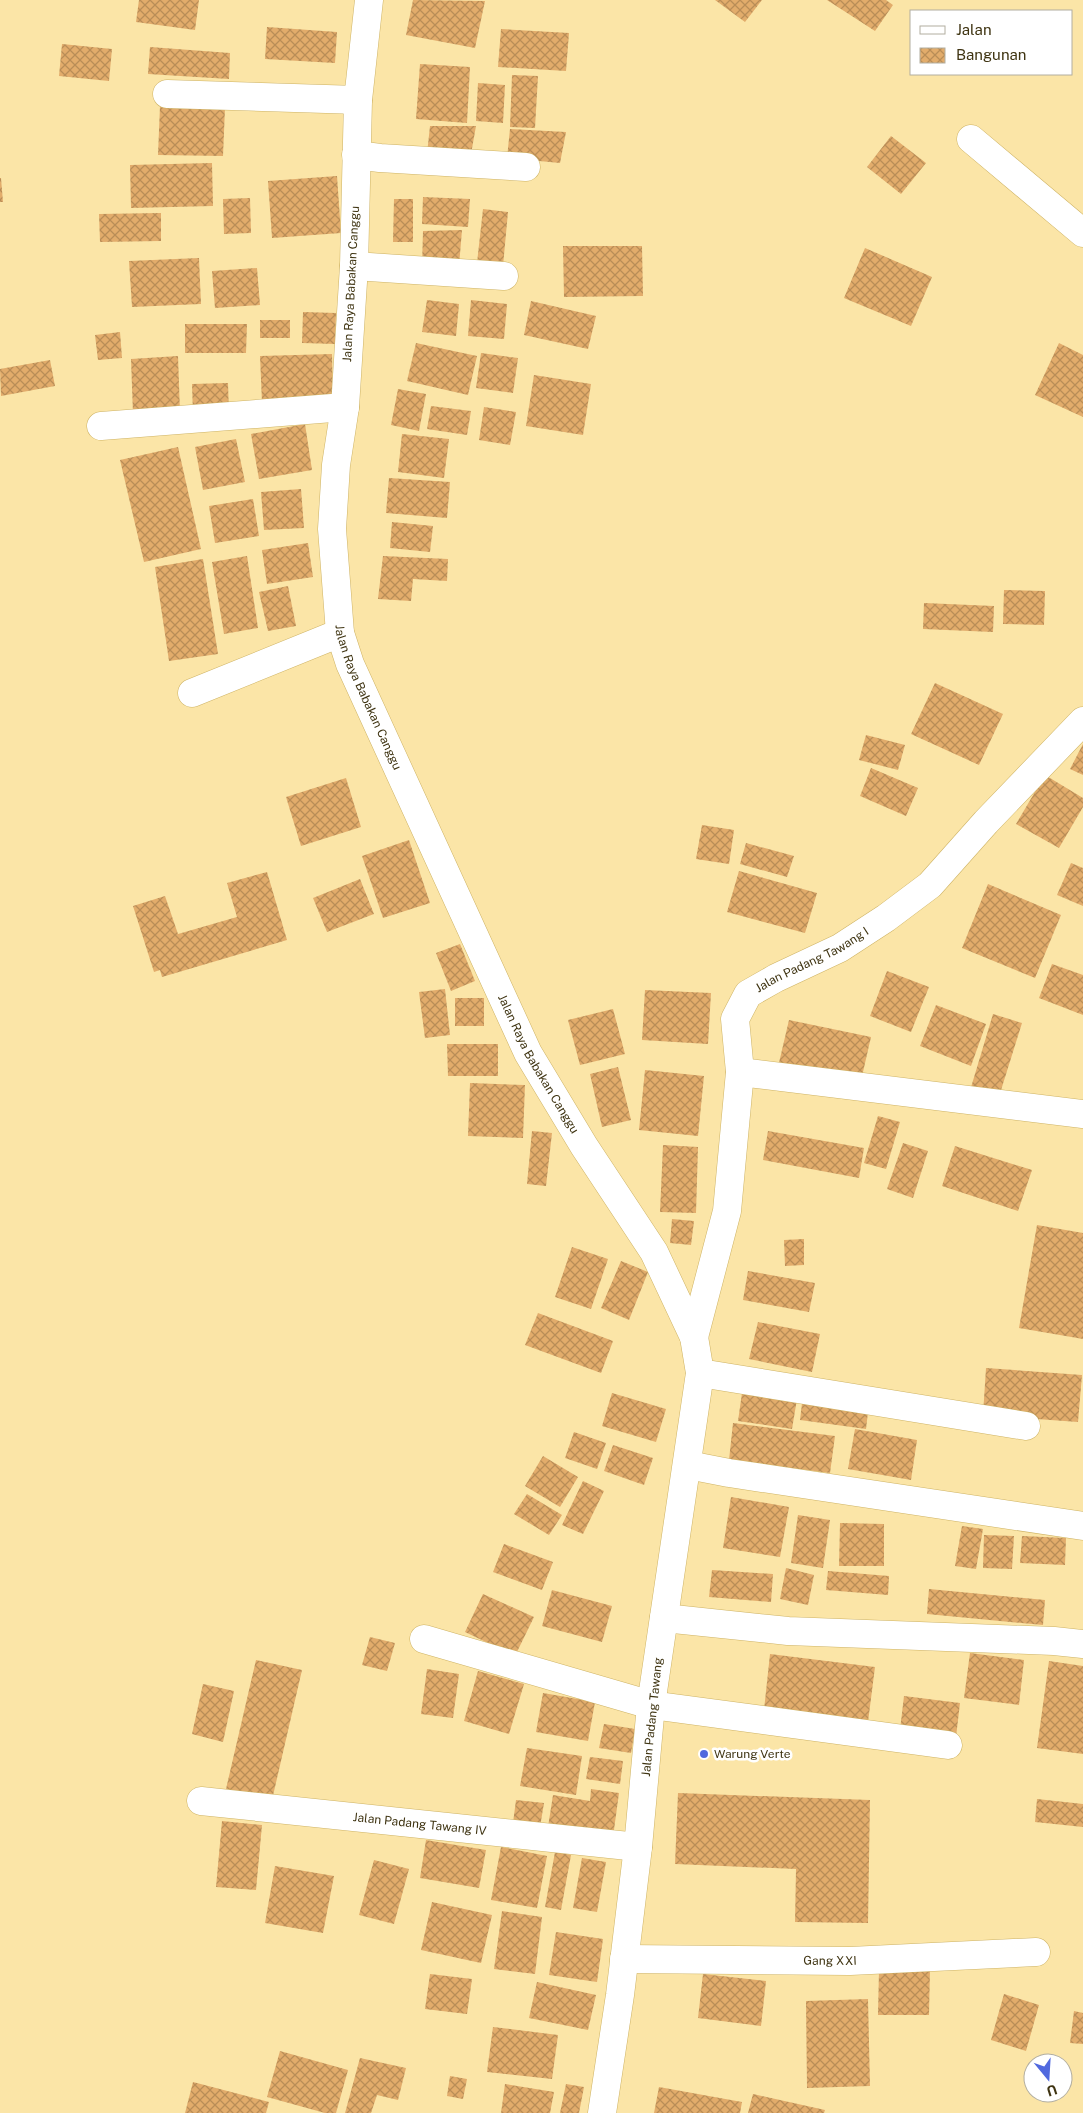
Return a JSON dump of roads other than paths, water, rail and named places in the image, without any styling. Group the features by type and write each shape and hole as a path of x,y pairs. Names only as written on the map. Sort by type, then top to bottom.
{"street":[{"name":"Jalan Raya Babakan Canggu","path":"369,0 358,100 354,266 345,407 336,465 332,529 340,633 350,664 528,1053 584,1146 654,1252 691,1330"},
{"path":"167,94 358,100"},
{"path":"971,139 1083,233"},
{"path":"356,155 526,167"},
{"path":"354,266 504,276"},
{"path":"101,426 345,407"},
{"path":"192,693 340,633"},
{"name":"Jalan Padang Tawang I","path":"691,1330 727,1211 740,1072 735,1019 748,994 776,978 840,948 886,918 930,885 986,822 1083,721"},
{"path":"740,1072 1083,1114"},
{"name":"Jalan Padang Tawang","path":"602,2113 638,1847 651,1705 688,1465 700,1373 691,1330"},
{"path":"700,1373 1026,1426"},
{"path":"688,1465 728,1473 1083,1526"},
{"path":"664,1618 788,1631 1054,1641 1083,1644"},
{"path":"424,1639 651,1705 948,1744"},
{"name":"Jalan Padang Tawang IV","path":"201,1801 638,1847"},
{"name":"Gang XXI","path":"624,1959 850,1961 1036,1952"}],"place":[{"name":"Warung Verte","path":"704,1754"}]}
